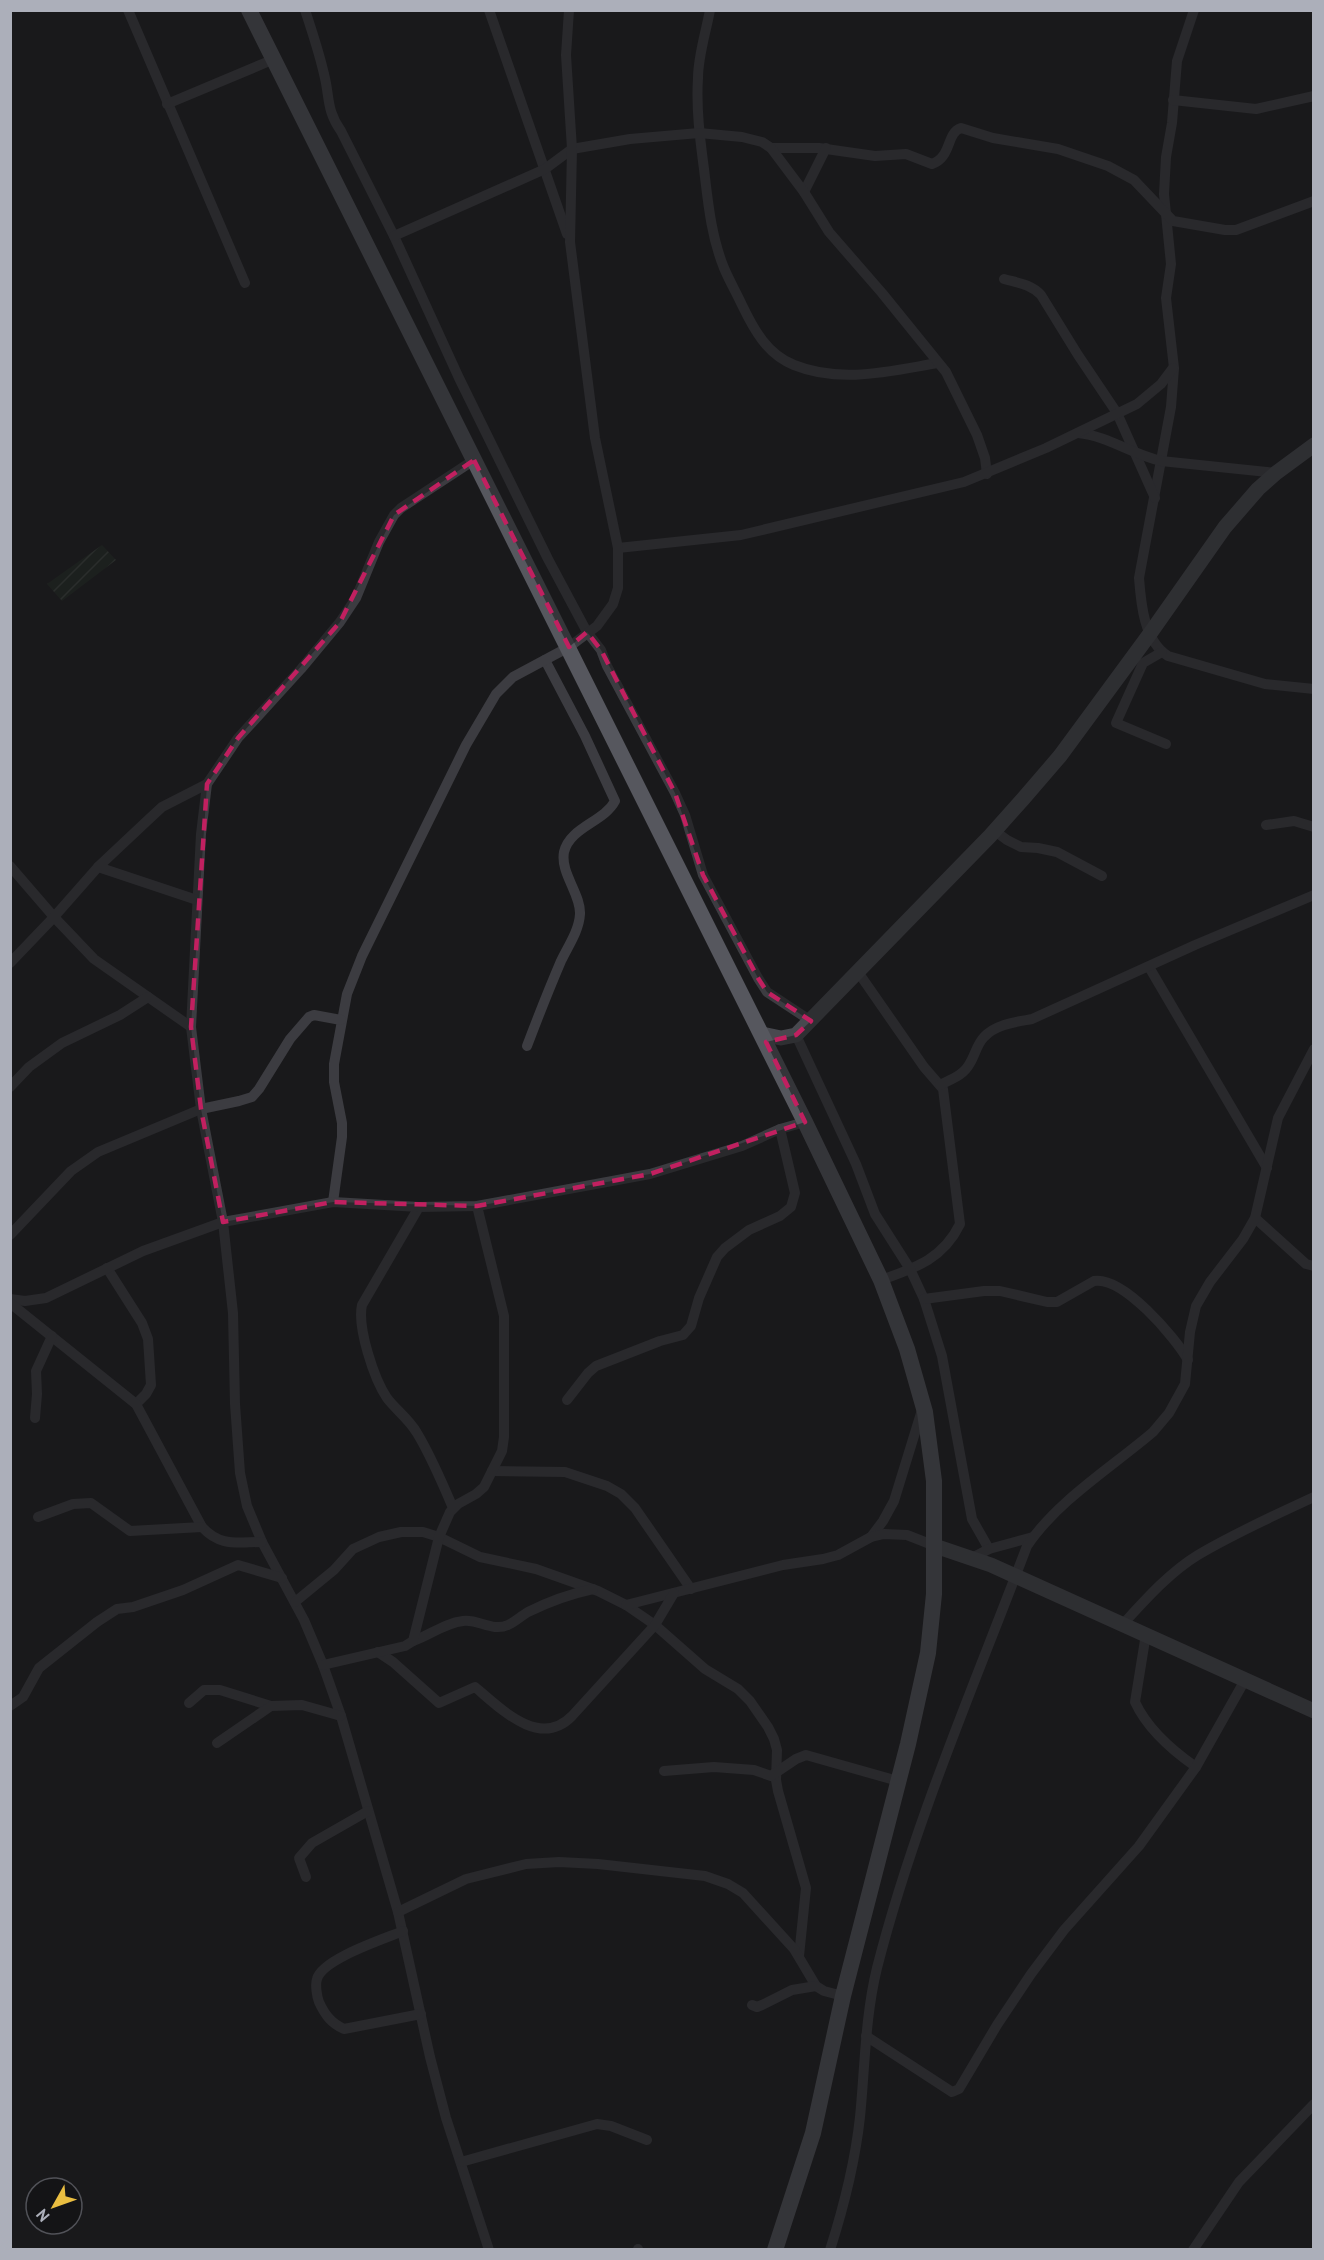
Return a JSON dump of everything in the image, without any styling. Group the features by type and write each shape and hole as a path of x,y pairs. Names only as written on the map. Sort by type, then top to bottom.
{"main road":[{"path":"249,10 805,1122 881,1280 907,1349 923,1407 934,1481 934,1594 928,1653 908,1744 843,1996 813,2133 775,2250"}],"street":[{"path":"128,10 245,283"},
{"path":"305,10 319,51 328,105 333,120 341,131 394,236 459,378 548,559 587,632 601,650 607,666 675,793 685,815 703,875 767,992 811,1021"},
{"path":"489,10 570,242"},
{"path":"333,1202 342,1137 342,1123 334,1082 334,1064 341,1020 354,974 466,745 496,694 505,683 569,647 597,626 613,604 618,588 618,548 595,438 570,242 572,149 566,55 569,10"},
{"path":"710,10 698,76 699,133 714,238 724,268 764,344 778,357 794,365 828,374 863,375 938,363"},
{"path":"1194,10 1177,61 1166,157 1164,194 1171,264 1166,298 1174,368 1171,407 1138,578 1141,603 1149,634 1162,652 1168,656 1265,684 1314,689"},
{"path":"167,104 272,60"},
{"path":"1173,100 1256,109 1314,96"},
{"path":"771,148 826,148 875,156 906,154 933,164 945,156 955,131 961,128 993,138 1058,149 1108,166 1134,180 1176,222 1236,230 1314,201"},
{"path":"394,236 545,169 572,149 630,139 699,133 742,137 762,142 771,148 804,192 829,232 882,293 950,380 977,435 985,458 987,474"},
{"path":"804,192 826,148"},
{"path":"1004,279 1028,285 1041,295 1117,413 1155,498"},
{"path":"618,548 741,535 964,482 987,474 1142,401 1161,384 1174,368"},
{"path":"1077,433 1103,438 1137,454 1161,460 1276,473"},
{"path":"762,1034 781,1038 796,1035 994,831 1060,756 1225,527 1276,473 1314,446"},
{"path":"474,460 401,508 394,515 379,542 356,598 340,622 238,738 207,784 201,834 191,1027 201,1109 223,1222 233,1313 235,1404 240,1473 247,1506 262,1542 295,1602 323,1665 340,1716 398,1912 444,2108 489,2250"},
{"path":"1162,652 1143,663 1116,723 1166,744"},
{"path":"526,1046 579,923 580,910 565,865 564,851 585,826 612,807 615,801 585,736 545,660"},
{"path":"10,963 98,867 162,807 207,784"},
{"path":"1266,825 1294,820 1314,827"},
{"path":"994,831 1021,847 1057,852 1102,876"},
{"path":"10,866 94,959 191,1027"},
{"path":"98,867 197,900"},
{"path":"940,1084 967,1069 984,1037 995,1029 1014,1022 1032,1019 1195,945 1314,895"},
{"path":"1149,967 1267,1168"},
{"path":"858,972 924,1067 940,1084 945,1098 960,1224 952,1239 929,1261 881,1280"},
{"path":"10,1087 29,1067 62,1043 120,1015 148,997"},
{"path":"10,1235 71,1172 98,1152 201,1109 246,1100 255,1094 290,1039 309,1017 314,1015 341,1020"},
{"path":"796,1035 856,1164 875,1214 910,1269 924,1299 942,1356 972,1519 989,1549"},
{"path":"830,2250 851,2176 860,2118 866,2036 877,1969 919,1828 1027,1546 1038,1529 1161,1424 1185,1384 1190,1332 1196,1306 1255,1218 1278,1118 1314,1049"},
{"path":"10,1301 46,1298 143,1251 223,1222 333,1202 419,1207 477,1206 650,1174 742,1146 780,1129 805,1122"},
{"path":"567,1400 596,1366 660,1341 683,1335 691,1326 709,1273 724,1248 749,1230 780,1216 791,1207 795,1193 780,1129"},
{"path":"413,1641 439,1537 453,1508 480,1492 492,1472 503,1445 504,1316 477,1206"},
{"path":"419,1207 362,1305 361,1321 381,1388 416,1430 453,1508"},
{"path":"1255,1218 1306,1264 1314,1266"},
{"path":"107,1268 142,1323 148,1339 151,1385 136,1404"},
{"path":"924,1299 1000,1291 1047,1302 1057,1302 1094,1281 1101,1280 1150,1312 1172,1335 1188,1360"},
{"path":"10,1301 136,1404 202,1527 211,1537 221,1542 262,1542"},
{"path":"35,1418 36,1371 52,1336"},
{"path":"871,1537 894,1501 923,1407"},
{"path":"492,1472 565,1472 607,1486 621,1494 635,1508 691,1589"},
{"path":"1124,1623 1167,1580 1197,1556 1260,1522 1314,1497"},
{"path":"39,1517 73,1504 91,1503 130,1531 202,1527"},
{"path":"295,1602 334,1570 353,1549 379,1537 401,1532 423,1532 439,1537 480,1557 536,1569 592,1589 626,1605 655,1625 705,1668 738,1689 750,1701 768,1726 774,1739 777,1750 778,1791 806,1888 800,1956"},
{"path":"626,1605 783,1564 831,1557 871,1537 884,1534 907,1535 1016,1576 1314,1711"},
{"path":"972,1558 989,1549 1033,1537"},
{"path":"10,1706 23,1697 39,1668 117,1609 133,1607 183,1590 238,1565 282,1578"},
{"path":"323,1665 405,1646 448,1624 466,1620 491,1627 507,1625 534,1609 592,1589"},
{"path":"378,1652 393,1662 439,1703 475,1687 517,1720 534,1727 547,1729 564,1724 655,1625 674,1593"},
{"path":"1146,1634 1135,1702 1145,1719 1161,1737 1197,1767"},
{"path":"866,2036 952,2092 956,2092 1031,1974 1064,1930 1138,1846 1197,1767 1245,1680"},
{"path":"189,1703 204,1690 220,1690 271,1706 302,1705 340,1716"},
{"path":"217,1743 271,1706"},
{"path":"664,1771 714,1767 754,1770 771,1776 806,1755 898,1782"},
{"path":"306,1876 299,1858 306,1848 368,1810"},
{"path":"398,1912 466,1879 526,1864 559,1862 663,1870 705,1876 743,1893 800,1956 816,1986 824,1991 843,1996"},
{"path":"403,1931 335,1961 322,1971 316,1979 317,1998 325,2014 335,2025 344,2029 421,2014"},
{"path":"752,2005 762,2005 792,1990 816,1986"},
{"path":"1193,2250 1239,2182 1314,2104"},
{"path":"461,2162 597,2124 612,2126 647,2140"}],"highlighted area":[{"path":"474,460 569,647 587,632 601,650 675,793 703,875 758,978 767,992 811,1021 796,1035 766,1042 805,1122 650,1174 477,1206 333,1202 223,1222 201,1109 191,1027 207,784 238,738 340,622 394,515"}],"shaded area":[{"path":"102,545 116,560 62,601 47,584"}]}
